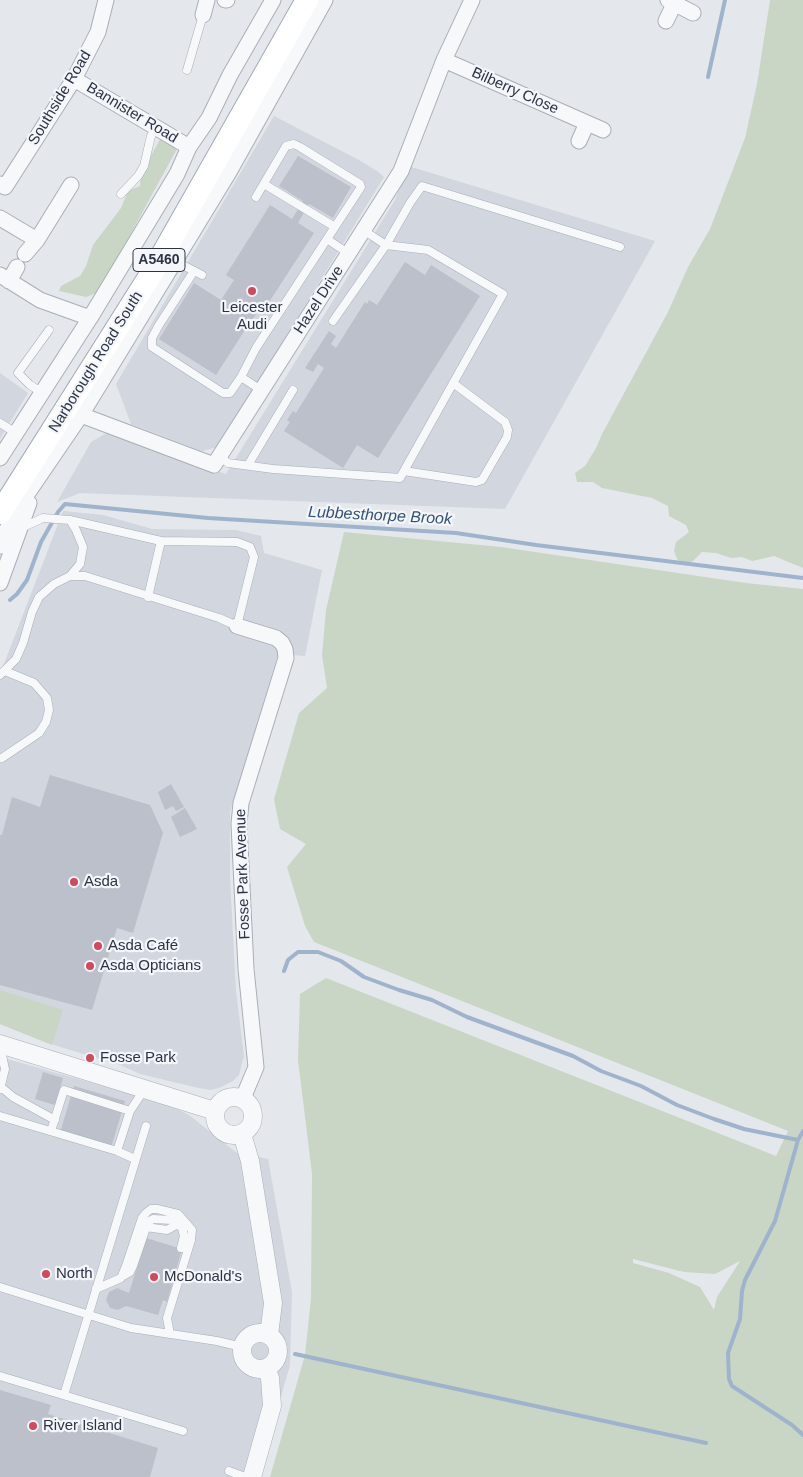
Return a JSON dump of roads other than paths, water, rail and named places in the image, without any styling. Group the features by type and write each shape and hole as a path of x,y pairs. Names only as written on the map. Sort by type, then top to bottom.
{"main road":[{"name":"Narborough Road South","path":"0,486 142,261 290,0"},
{"name":"Narborough Road South","path":"0,512 153,271 307,0"}],"street":[{"name":"Southside Road","path":"0,184 5,187 74,79 98,32 106,0"},
{"name":"Narborough Road South","path":"0,458 90,318 177,174 189,147 209,118 230,75 272,0"},
{"name":"Narborough Road South","path":"0,546 22,500 81,415 229,172 325,0"},
{"name":"Hazel Drive","path":"219,456 401,171 444,60 472,0"},
{"path":"666,21 671,2 693,13"},
{"name":"Bilberry Close","path":"444,60 603,130"},
{"name":"Bannister Road","path":"74,79 189,147"},
{"path":"579,141 586,123"},
{"path":"25,254 37,240 71,186"},
{"path":"0,218 37,240"},
{"path":"17,267 2,277 40,300 90,318"},
{"path":"81,415 214,465 219,456"},
{"name":"Narborough Road South","path":"0,583 36,482"},
{"name":"Fosse Park Avenue","path":"237,626 276,638 282,643 286,658 241,802 239,824 246,969 256,1066 243,1098"},
{"path":"0,1045 215,1112"},
{"path":"231,1097 243,1098 252,1107 254,1120 251,1126 242,1134 236,1136 224,1133 216,1124 215,1112 221,1102 226,1099 231,1097"},
{"path":"242,1134 250,1160 273,1303 269,1335"},
{"path":"264,1333 269,1335 274,1338 278,1349 276,1361 261,1369 250,1366 243,1358 242,1347 248,1337 253,1334 264,1333"},
{"path":"252,1477 272,1406 270,1378 266,1368"}],"lane":[{"path":"188,70 205,8"},
{"path":"121,194 138,176 144,166 151,136 156,127"},
{"path":"194,271 159,325 152,338 152,347 223,393 230,393 241,377 256,348 361,187 360,184 294,144 286,146 256,197"},
{"path":"264,184 335,227"},
{"path":"333,321 386,245 410,202 422,186 620,247"},
{"path":"219,456 228,463 400,478 503,294 428,250 386,245 363,230"},
{"path":"327,239 349,254"},
{"path":"175,260 202,275"},
{"path":"43,393 30,385 18,373 49,330"},
{"path":"241,377 262,390"},
{"path":"404,471 476,482 482,480 507,437 508,430 505,422 453,383"},
{"path":"248,465 293,390"},
{"path":"0,423 16,433"},
{"path":"20,528 43,518 70,520 161,541 237,542 250,547 254,557 237,626 219,618 85,576 70,576"},
{"path":"2,758 39,733 46,722 49,710 47,698 34,683 2,673 16,659 39,597 54,584 70,576 80,564 83,547 70,520"},
{"path":"148,597 161,541"},
{"path":"0,1045 4,1069 0,1088 55,1120"},
{"path":"52,1131 64,1090 130,1111"},
{"path":"117,1151 130,1111 144,1090"},
{"path":"0,1116 117,1151 135,1159"},
{"path":"64,1395 146,1126"},
{"path":"121,1278 142,1218 146,1213 151,1209 157,1209 178,1214 192,1230 191,1240 170,1298 167,1318 170,1334"},
{"path":"96,1289 130,1272 148,1222 153,1219 172,1220 182,1228 184,1236 181,1248"},
{"path":"0,1287 131,1328 217,1341 242,1347"},
{"path":"0,1376 183,1431"},
{"path":"229,1471 244,1477"}],"waterway":[{"path":"708,77 725,0"},
{"name":"Lubbesthorpe Brook","path":"10,600 27,580 41,542 58,512 65,504 208,518 456,533 536,545 803,578"},
{"path":"284,971 288,960 298,952 318,952 341,961 364,977 432,1000 467,1017 573,1056 601,1071 641,1086 677,1105 714,1119 744,1129 798,1140 803,1131"},
{"path":"798,1140 775,1221 745,1280 742,1291 740,1319 728,1353 729,1379 732,1386 792,1425 803,1435"},
{"path":"295,1354 706,1443"}],"place":[{"name":"Leicester Audi","path":"252,291"},
{"name":"Asda","path":"74,882"},
{"name":"Asda Café","path":"98,946"},
{"name":"Asda Opticians","path":"90,966"},
{"name":"Fosse Park","path":"90,1058"},
{"name":"North","path":"46,1274"},
{"name":"McDonald's","path":"154,1277"},
{"name":"River Island","path":"33,1426"}]}
